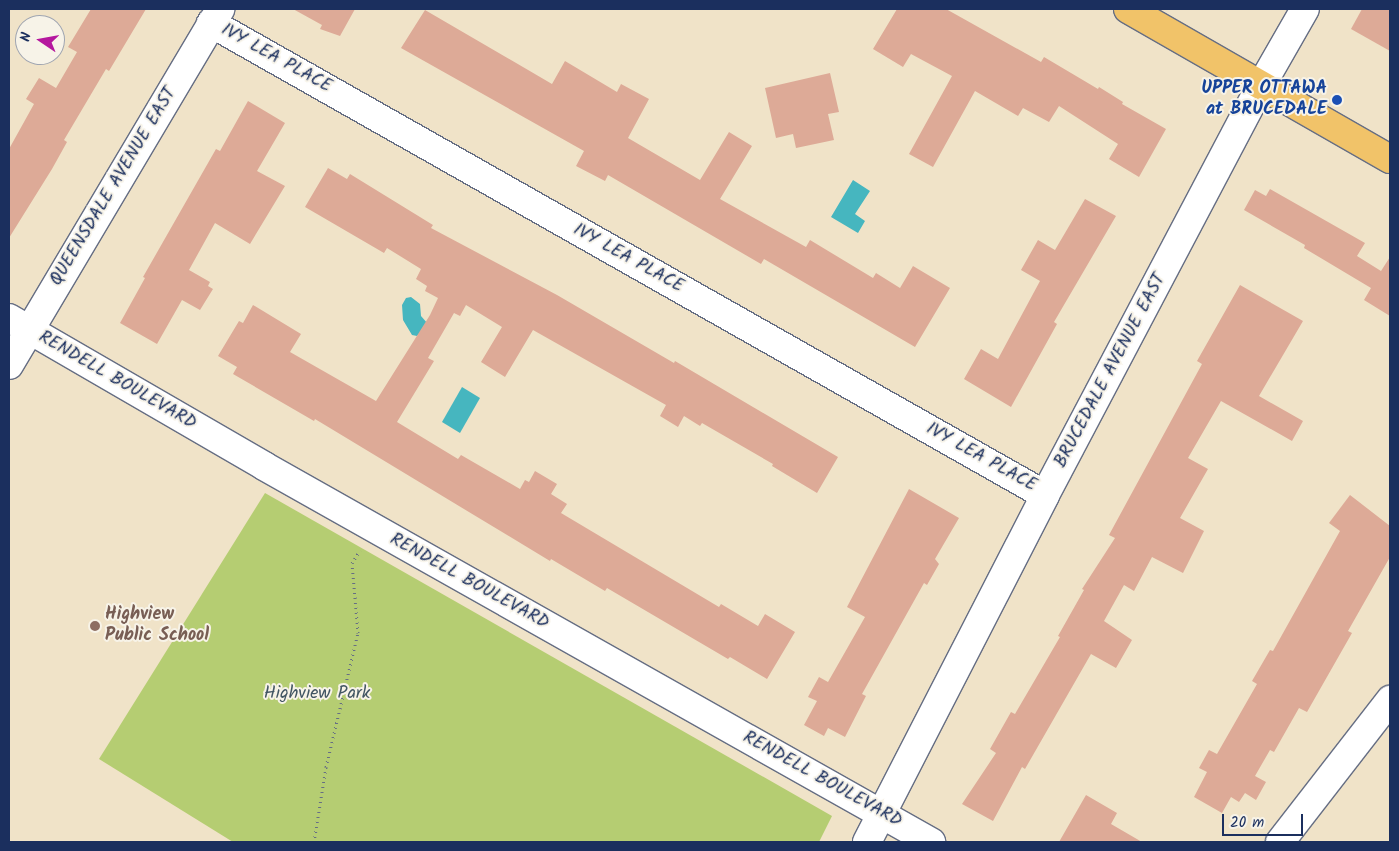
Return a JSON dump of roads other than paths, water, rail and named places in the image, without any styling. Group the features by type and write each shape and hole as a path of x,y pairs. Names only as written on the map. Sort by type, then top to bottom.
{"main road":[{"path":"1128,9 1390,159"}],"street":[{"name":"BRUCEDALE AVENUE EAST","path":"867,842 1045,494 1262,84 1305,9"},
{"name":"QUEENSDALE AVENUE EAST","path":"9,365 19,324 215,16"},
{"name":"IVY LEA PLACE","path":"215,16 1045,494"},
{"name":"RENDELL BOULEVARD","path":"19,324 372,527 931,842"},
{"path":"1280,842 1390,700"}],"water":[{"path":"853,180 870,191 855,214 865,221 858,233 831,217"},
{"path":"411,297 420,304 421,316 428,324 417,336 412,335 403,320 402,305 406,298"},
{"path":"462,387 480,398 460,433 442,422"}],"place":[{"name":"UPPER OTTAWA at BRUCEDALE","path":"1337,100"},
{"name":"Highview Public School","path":"95,626"}],"park label":[{"name":"Highview Park","path":"317,694"}]}
